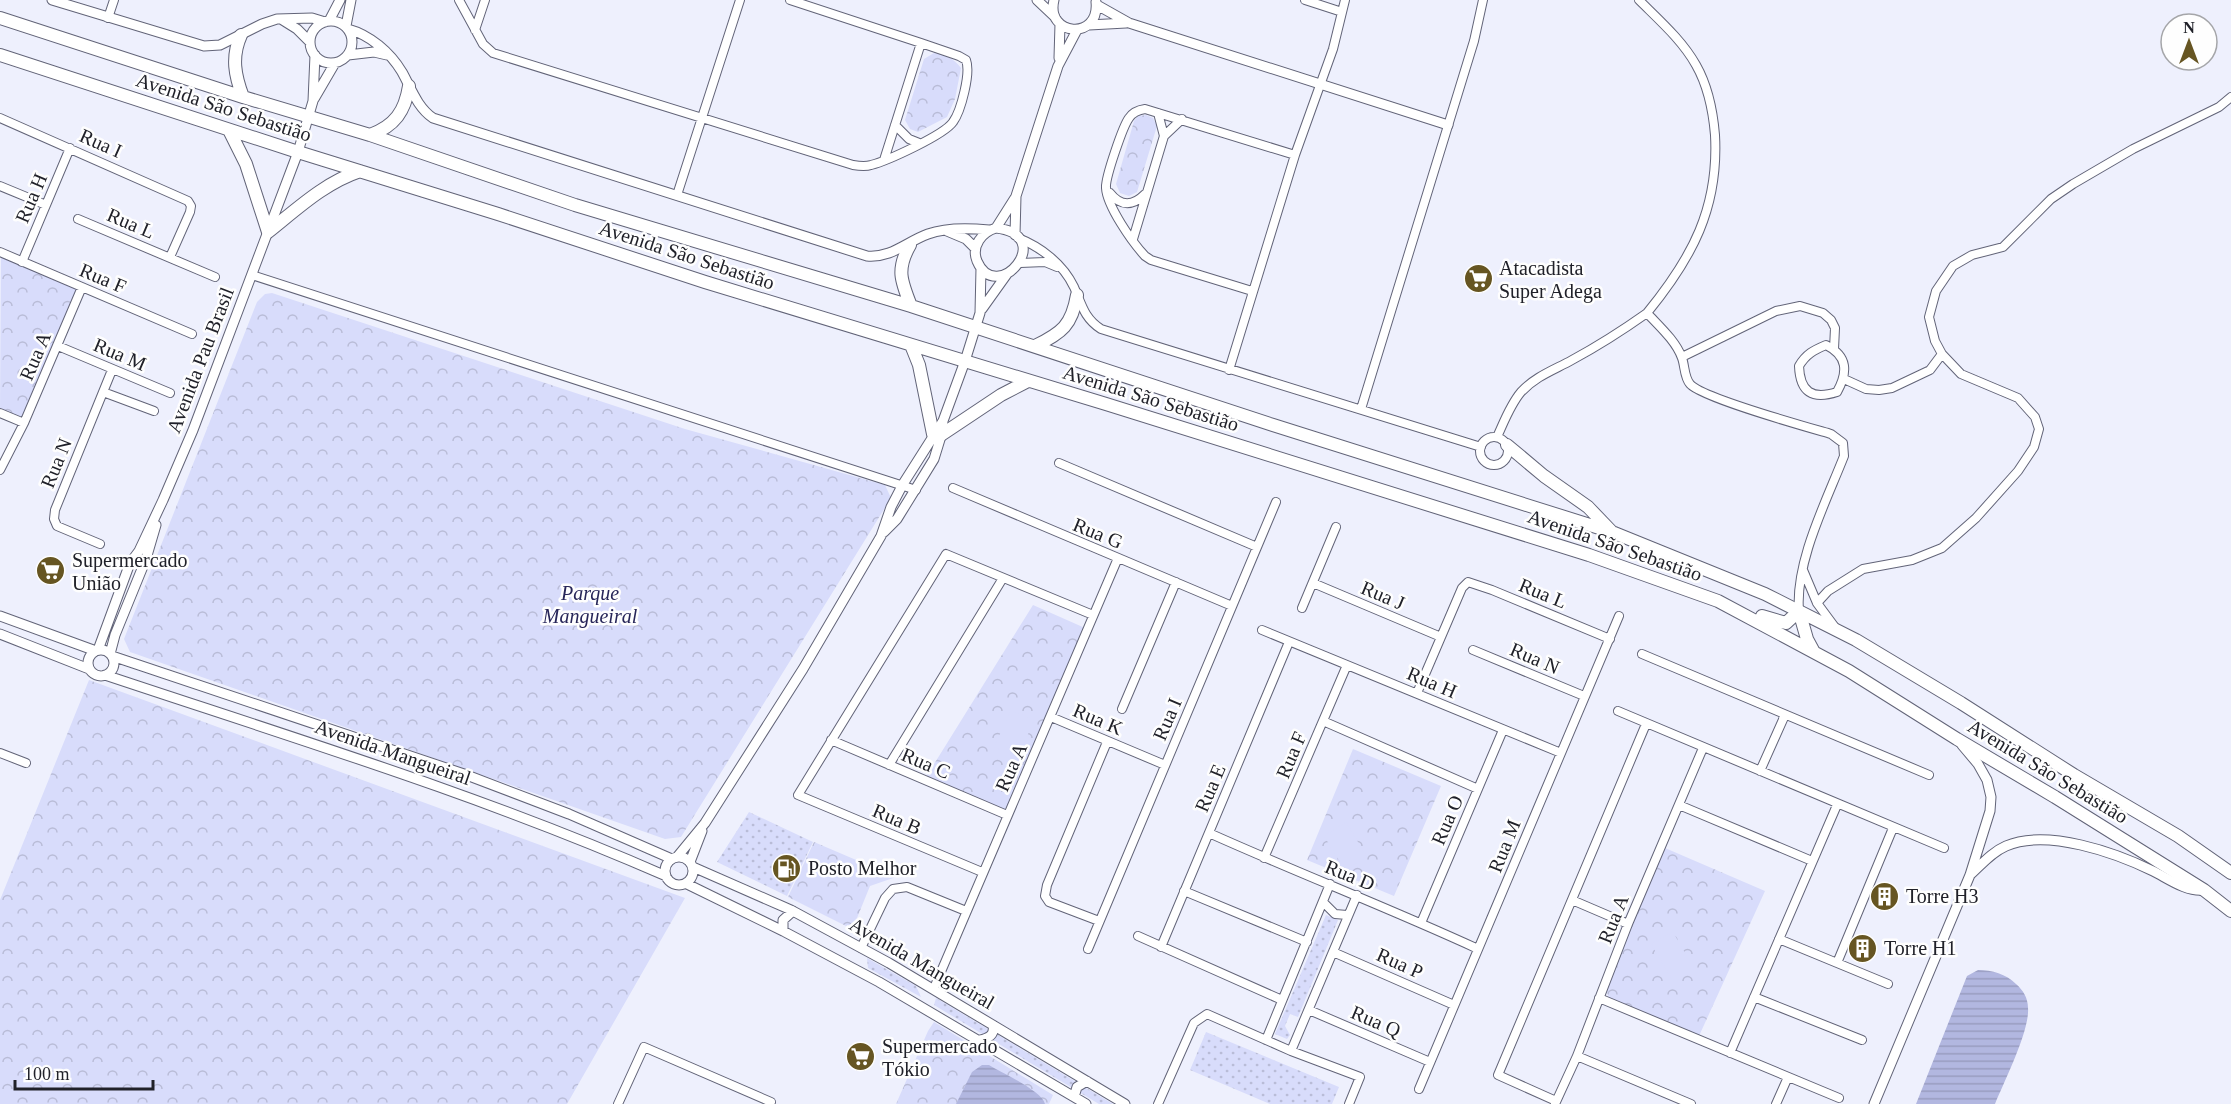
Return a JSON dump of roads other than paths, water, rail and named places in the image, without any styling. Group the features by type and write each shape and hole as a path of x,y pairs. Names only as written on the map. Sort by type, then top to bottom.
{"main road":[{"name":"Avenida São Sebastião","path":"0,18 243,97 370,135 575,205 911,306 975,329 1035,346 1273,425 1612,532 1765,594 1836,630 1961,703 2074,775 2178,836 2231,873"},
{"path":"241,35 236,47 234,69 243,97"},
{"name":"Avenida São Sebastião","path":"0,55 705,282 1578,551 1718,601 1849,671 1957,739 2055,796 2204,890 2231,911"},
{"path":"370,135 388,127 398,117 405,105 409,86"},
{"path":"229,130 246,164 268,232 326,186 360,171"},
{"path":"910,245 903,257 900,276 911,306"},
{"path":"1035,346 1054,337 1064,328 1074,312 1077,295"},
{"path":"910,345 919,365 937,435 1028,381"},
{"path":"1507,445 1544,476 1588,507 1612,532"},
{"path":"1718,601 1777,621 1791,620 1799,611"},
{"path":"1799,611 1814,652"}],"street":[{"path":"52,0 204,46 220,45 262,24 281,19 312,18 327,21 375,42 400,69 425,112 442,122 867,256 887,255 928,234 945,230 968,228 1006,230 1054,260 1064,271 1085,316 1101,329 1480,447"},
{"path":"108,18 114,0"},
{"path":"310,42 314,30 327,21 340,0"},
{"path":"348,55 352,42 347,28 351,0"},
{"path":"459,0 486,48 493,53 853,165 866,166 884,160 952,124 959,109 968,74 966,60 790,0"},
{"path":"475,30 485,0"},
{"path":"677,195 740,0"},
{"path":"1037,0 1068,29 1077,30 1089,25 1129,23"},
{"path":"1054,0 1053,10 1058,21 1058,66"},
{"path":"1305,0 1342,12"},
{"path":"1229,370 1295,155 1333,49 1345,0"},
{"path":"1361,409 1474,41 1483,0"},
{"path":"1497,437 1511,408 1528,385 1549,370 1566,364 1647,314 1686,260 1702,228 1712,198 1716,146 1714,119 1708,94 1698,67 1680,43 1639,0"},
{"path":"1096,3 1129,23 1448,125"},
{"path":"1089,25 1096,14 1096,3"},
{"path":"281,19 297,29 310,42 315,56 313,101"},
{"path":"1008,274 998,276 989,274 981,268 976,259 975,249 980,238 992,229 1016,196 1058,66 1077,30"},
{"path":"884,160 921,43"},
{"path":"308,117 313,101 335,63 348,55 374,52 387,55"},
{"path":"315,56 323,62 335,63"},
{"path":"1817,603 1828,591 1863,569 1912,560 1942,548 1976,518 2018,471 2034,447 2039,429 2035,417 2018,398 1960,374 1942,354 1935,341 1929,317 1936,291 1953,266 1972,255 2003,247 2051,199 2073,184 2133,149 2219,107 2231,97"},
{"path":"1252,291 1151,260 1138,249 1115,211 1106,188 1129,118 1138,110 1158,112 1295,155"},
{"path":"1158,112 1164,136"},
{"name":"Avenida Pau Brasil","path":"163,500 193,430 268,232 298,152 308,117"},
{"name":"Rua I","path":"0,118 188,201 191,206 190,212 170,257"},
{"path":"1133,239 1164,136 1182,119"},
{"path":"895,125 909,139 919,143"},
{"name":"Rua H","path":"22,262 70,148"},
{"path":"0,186 46,205"},
{"path":"1106,188 1118,202 1124,204 1133,203 1147,191"},
{"path":"980,311 1008,274 1020,263 1023,255 1022,246 1017,237 1016,196"},
{"name":"Rua L","path":"78,219 215,277"},
{"path":"945,230 966,239 975,249"},
{"name":"Rua F","path":"0,252 192,334"},
{"path":"1020,263 1045,261 1064,271"},
{"path":"705,823 692,864 693,876 687,884 677,886 668,881 665,867 705,823 803,669 880,536 903,484 937,435 965,362 980,311 981,268"},
{"path":"252,274 916,490"},
{"name":"Rua A","path":"0,470 24,423 82,287"},
{"path":"1682,357 1776,311 1800,306 1823,314 1831,320 1835,328 1834,349"},
{"path":"1647,314 1682,357 1690,384 1720,399 1831,434 1843,443 1844,456 1807,550 1797,592 1799,611"},
{"path":"1826,345 1834,349 1843,358 1844,379 1837,392 1824,396 1811,393 1803,386 1799,366 1804,357 1826,345"},
{"name":"Rua M","path":"58,346 170,393"},
{"path":"1844,379 1866,389 1892,388 1930,370 1942,354"},
{"name":"Rua N","path":"100,544 57,526 54,519 55,510 112,370"},
{"path":"103,392 154,411"},
{"path":"0,413 24,423"},
{"path":"880,536 897,519 934,459 937,435"},
{"path":"1497,437 1507,445 1508,455 1505,460 1496,465 1490,464 1482,458 1480,447 1489,438 1497,437"},
{"path":"1059,463 1257,547"},
{"name":"Rua G","path":"953,488 1232,606"},
{"path":"89,669 88,658 97,650 130,563 139,551 163,500"},
{"path":"105,675 113,667 111,655 115,635 146,559 163,500"},
{"name":"Rua I","path":"1088,949 1276,502"},
{"path":"1302,608 1336,527"},
{"path":"831,740 946,554 1094,615"},
{"name":"Rua A","path":"934,988 1118,558"},
{"path":"1803,570 1817,603 1836,630"},
{"path":"889,765 1003,578"},
{"path":"1122,709 1176,582"},
{"name":"Rua L","path":"1441,637 1464,584 1471,582 1610,639"},
{"name":"Rua J","path":"1313,583 1441,637"},
{"name":"Avenida Mangueiral","path":"0,616 464,774 569,814 674,858"},
{"name":"Rua M","path":"1419,1089 1619,616"},
{"name":"Rua H","path":"1262,630 1561,753"},
{"name":"Avenida Mangueiral","path":"0,634 89,669 95,674 105,675 470,797 593,844 666,876"},
{"path":"1417,693 1441,637"},
{"name":"Rua E","path":"1161,947 1289,642"},
{"name":"Rua N","path":"1473,650 1584,696"},
{"path":"1642,654 1929,775"},
{"name":"Rua F","path":"1264,858 1347,665"},
{"path":"1618,711 1837,805 1944,848"},
{"path":"1760,771 1785,715"},
{"name":"Rua K","path":"1051,717 1165,765"},
{"path":"1323,722 1479,789"},
{"path":"1555,1102 1498,1075 1646,724"},
{"name":"Rua O","path":"1421,923 1503,730"},
{"path":"1874,1104 1971,875 1990,811 1991,798 1984,772 1957,739"},
{"name":"Rua C","path":"831,740 1007,815"},
{"name":"Rua B","path":"831,740 798,795 982,872"},
{"path":"1099,921 1049,902 1044,896 1107,742"},
{"name":"Rua A","path":"1555,1102 1577,1056 1628,924 1703,748"},
{"path":"0,753 26,764"},
{"path":"1679,805 1812,861"},
{"path":"1730,1053 1837,805"},
{"path":"1837,963 1893,828"},
{"name":"Rua D","path":"1209,833 1478,948"},
{"path":"1971,875 1989,856 2005,846 2025,840 2044,841 2088,847 2115,855 2141,865 2186,888 2195,891 2204,890"},
{"path":"674,858 687,859 692,864"},
{"name":"Avenida Mangueiral","path":"692,864 793,911 934,988 1125,1104"},
{"name":"Avenida Mangueiral","path":"687,884 879,982 1086,1104"},
{"path":"1266,1040 1330,884"},
{"path":"861,948 885,898 893,889 907,887 966,911"},
{"path":"1184,891 1307,942"},
{"path":"1291,1051 1357,895"},
{"path":"1572,900 1628,924"},
{"path":"1324,903 1335,914 1347,915"},
{"path":"783,931 785,916 793,911"},
{"path":"1138,936 1282,1000"},
{"path":"1779,939 1888,984"},
{"name":"Rua P","path":"1333,952 1454,1005"},
{"path":"1754,997 1862,1040"},
{"path":"1599,998 1839,1098"},
{"name":"Rua Q","path":"1309,1010 1430,1062"},
{"path":"1158,1104 1194,1023 1207,1014 1291,1051 1360,1077 1349,1104"},
{"path":"980,1040 990,1037 993,1033 993,1025"},
{"path":"618,1104 644,1047 771,1102"},
{"path":"1577,1056 1690,1104"},
{"path":"1776,1104 1788,1077"},
{"path":"1074,1097 1077,1087 1087,1081"}],"place":[{"name":"Atacadista Super Adega","path":"1478,279"},
{"name":"Supermercado União","path":"51,571"},
{"name":"Posto Melhor","path":"787,868"},
{"name":"Torre H3","path":"1885,896"},
{"name":"Torre H1","path":"1863,948"},
{"name":"Supermercado Tókio","path":"861,1057"}],"park label":[{"name":"Parque Mangueiral","path":"590,604"}]}
